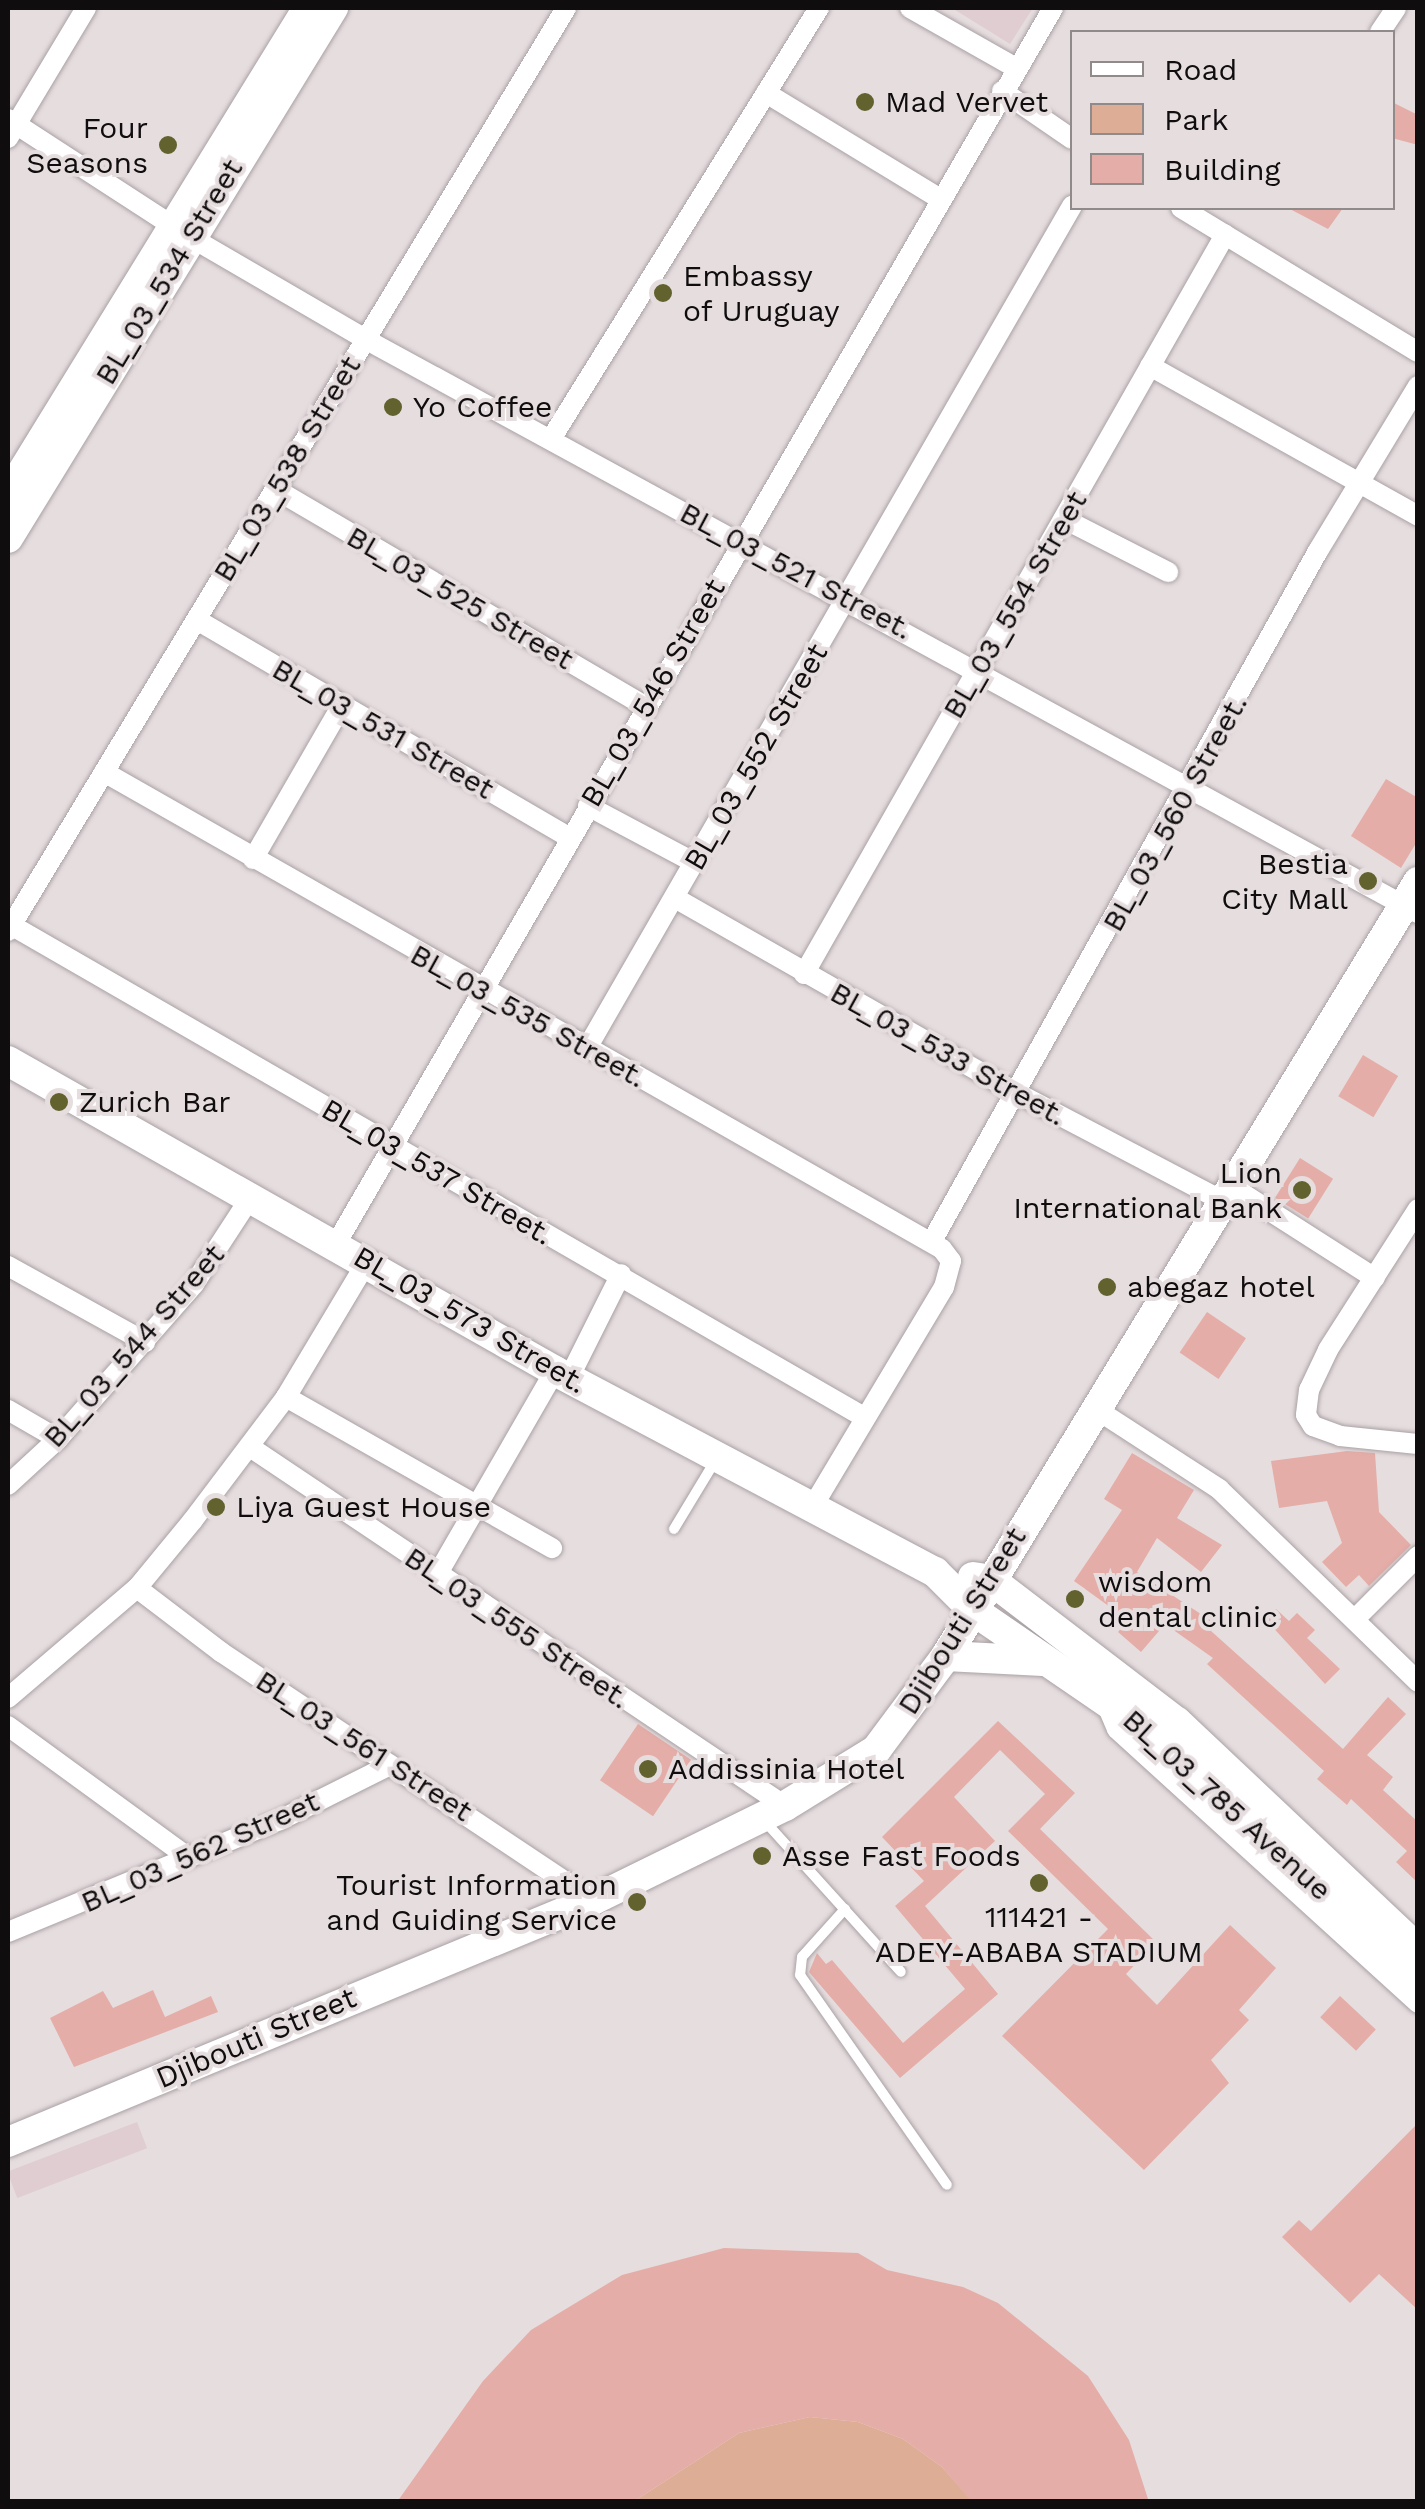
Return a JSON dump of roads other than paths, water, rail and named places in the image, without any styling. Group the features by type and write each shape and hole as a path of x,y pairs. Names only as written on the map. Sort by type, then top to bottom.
{"main road":[{"name":"BL_03_534 Street","path":"8,538 308,8"},
{"name":"BL_03_534 Street","path":"8,496 180,231 333,8"},
{"name":"Djibouti Street","path":"8,2150 610,1904 777,1817 876,1750 954,1656 1016,1548 1414,904"},
{"name":"BL_03_573 Street.","path":"8,1062 368,1260 562,1375 935,1572"},
{"path":"1016,1548 1048,1624"},
{"path":"935,1572 996,1584"},
{"name":"BL_03_785 Avenue","path":"935,1572 980,1614 1168,1744 1418,1982"},
{"name":"BL_03_785 Avenue","path":"996,1584 1177,1722 1418,1949"},
{"path":"954,1656 1053,1662"},
{"name":"Djibouti Street","path":"8,2142 593,1900 777,1817"}],"street":[{"path":"10,127 86,8"},
{"name":"BL_03_538 Street","path":"9,928 566,8"},
{"path":"552,439 819,8"},
{"path":"910,8 1016,68 1053,8"},
{"path":"1381,30 1396,8"},
{"name":"BL_03_546 Street","path":"336,1244 486,992 739,540 1016,68"},
{"path":"1002,91 1070,138"},
{"path":"766,93 939,198"},
{"name":"BL_03_521 Street.","path":"10,127 364,339 1414,904"},
{"name":"BL_03_552 Street","path":"587,1048 1070,209"},
{"path":"1183,210 1418,352"},
{"name":"BL_03_554 Street","path":"804,974 1225,234"},
{"path":"1150,366 1418,516"},
{"name":"BL_03_560 Street.","path":"932,1241 1358,484 1418,386"},
{"name":"BL_03_525 Street","path":"274,489 646,706"},
{"path":"1064,519 1168,572"},
{"name":"BL_03_531 Street","path":"196,620 570,838"},
{"path":"253,860 342,706"},
{"name":"BL_03_535 Street.","path":"104,772 486,992 932,1241 951,1260 944,1286 864,1417"},
{"path":"588,806 694,863"},
{"name":"BL_03_533 Street.","path":"675,898 1017,1093 1235,1196 1375,1278"},
{"name":"BL_03_537 Street.","path":"9,928 392,1150 621,1274 864,1417"},
{"name":"BL_03_544 Street","path":"8,1485 58,1440 194,1284 250,1198"},
{"path":"1418,1209 1328,1350 1309,1390 1306,1416 1313,1426 1340,1436 1418,1444"},
{"path":"8,1698 137,1588 286,1397 368,1260"},
{"path":"8,1266 145,1342"},
{"path":"438,1576 621,1274"},
{"path":"286,1397 552,1548"},
{"path":"8,1410 58,1440"},
{"path":"1101,1412 1219,1489 1418,1682"},
{"path":"813,1506 864,1417"},
{"name":"BL_03_555 Street.","path":"250,1447 777,1817"},
{"path":"1356,1620 1418,1556"},
{"name":"BL_03_561 Street","path":"137,1588 390,1765 593,1900"},
{"path":"1104,1697 1117,1728 1418,2004"},
{"path":"8,1726 189,1858"},
{"name":"BL_03_562 Street","path":"8,1932 189,1858 390,1765"}],"lane":[{"path":"674,1529 718,1456"},
{"path":"777,1817 846,1909 902,1972"},
{"path":"846,1909 802,1958 800,1974 946,2186"}],"place":[{"name":"Mad Vervet","path":"865,102"},
{"name":"Four Seasons","path":"168,145"},
{"name":"Embassy of Uruguay","path":"663,293"},
{"name":"Yo Coffee","path":"393,407"},
{"name":"Bestia City Mall","path":"1368,881"},
{"name":"Zurich Bar","path":"59,1102"},
{"name":"Lion International Bank","path":"1302,1190"},
{"name":"abegaz hotel","path":"1107,1287"},
{"name":"Liya Guest House","path":"216,1507"},
{"name":"wisdom dental clinic","path":"1075,1599"},
{"name":"Addissinia Hotel","path":"648,1769"},
{"name":"Asse Fast Foods","path":"762,1856"},
{"name":"111421 - ADEY-ABABA STADIUM","path":"1039,1883"},
{"name":"Tourist Information and Guiding Service","path":"637,1902"}]}
